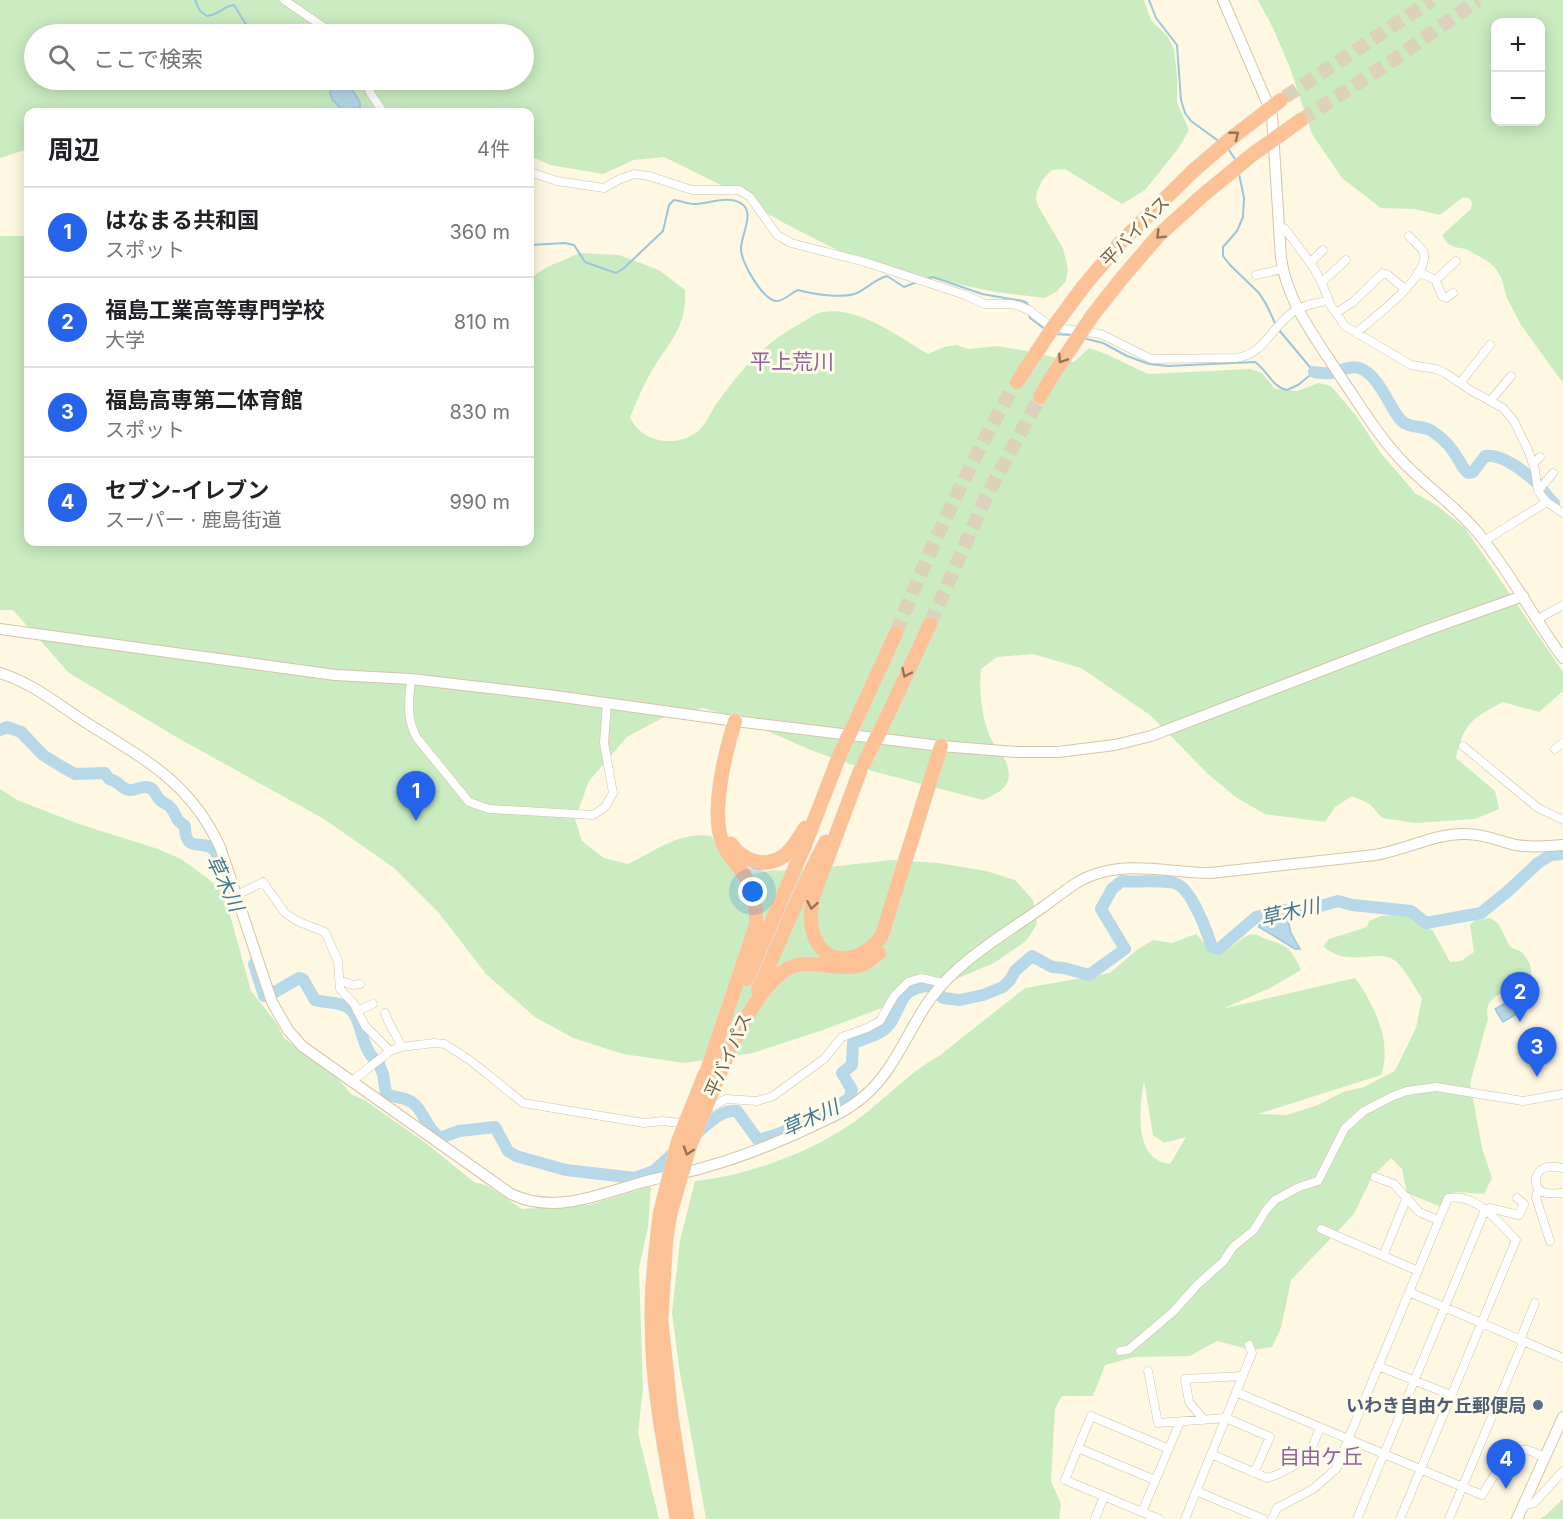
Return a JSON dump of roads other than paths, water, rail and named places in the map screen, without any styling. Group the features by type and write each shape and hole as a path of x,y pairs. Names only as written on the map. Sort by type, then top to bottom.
{"highway":[{"name":"平バイパス","path":"1015,386 1052,329 1119,244 1192,172 1229,140 1283,99"},
{"name":"平バイパス","path":"1040,396 1078,335 1159,235 1236,167 1301,120"},
{"name":"平バイパス","path":"710,1073 739,1029 813,866 830,835 930,624"},
{"name":"平バイパス","path":"677,1519 660,1418 652,1324 655,1263 665,1214 689,1148 710,1073 731,1018 840,754 896,633"},
{"path":"735,721 725,824 730,843 737,853 750,861 761,862 775,860 785,855 797,841 829,783"},
{"path":"710,1073 756,925 757,907 752,889 725,849 718,832 725,756 735,721"},
{"path":"862,767 813,897 810,914 815,938 821,948 842,959 853,958 864,953 875,946 882,934 941,746"},
{"path":"739,1029 761,995 773,980 786,970 799,964 851,967 864,963 879,954 888,942 894,930 940,763 941,746"},
{"name":"平バイパス","path":"665,1214 666,1239 661,1320 670,1414 687,1519"}],"street":[{"path":"284,0 319,24"},
{"path":"1223,0 1272,116 1282,269 1298,310 1367,417 1395,454 1427,485 1451,504 1484,541 1561,652"},
{"path":"369,90 380,108"},
{"path":"534,173 557,181 604,188 634,174 649,176 692,190 739,190 750,197 777,235 791,243 865,262 965,295 985,304 1019,306 1029,310 1051,327 1101,334 1151,359 1248,356 1258,349 1288,316 1312,303 1328,301"},
{"path":"1278,226 1285,229 1310,263 1322,282 1328,301 1345,326 1411,365 1436,369 1503,408 1514,421 1533,464 1538,491 1547,502 1563,513"},
{"path":"1356,333 1389,307 1418,272 1424,255 1409,236"},
{"path":"1310,263 1323,250"},
{"path":"1322,282 1346,260"},
{"path":"1418,272 1438,279 1456,261"},
{"path":"1256,274 1282,269"},
{"path":"1336,313 1353,302 1383,273 1406,289"},
{"path":"1435,279 1442,296 1446,298 1453,293"},
{"path":"1460,383 1490,345"},
{"path":"1491,400 1511,376"},
{"path":"1533,464 1540,458"},
{"path":"1538,491 1553,473"},
{"path":"1484,541 1547,502"},
{"path":"0,629 335,675 411,680 607,702 735,721 941,746 1045,753 1077,751 1128,742 1174,728 1427,630 1523,596"},
{"path":"1538,619 1563,605"},
{"path":"0,673 18,678 145,759 174,782 194,803 212,828 220,846 260,971 281,1019 302,1046 511,1194 525,1200 544,1203 587,1199 710,1166 776,1143 849,1109 879,1082 891,1066 930,999 941,985 970,958 1091,875 1127,868 1189,873 1233,870 1375,855 1390,853 1444,836 1465,834 1518,845 1542,847 1563,845"},
{"path":"411,680 408,714 410,726 417,738 469,802 489,809 593,815 605,807 613,793 604,743 607,702"},
{"path":"1555,749 1563,743"},
{"path":"1463,746 1538,808 1563,820"},
{"path":"237,895 263,882 285,913 297,921 324,932 338,961 336,983 365,1026 390,1051"},
{"path":"351,1082 390,1051 401,1047 445,1044 471,1061 517,1099 533,1106 644,1123 663,1121 680,1123 726,1099 757,1101 772,1096 824,1059 842,1037 880,1021 894,996 908,982 921,978 941,985"},
{"path":"336,983 360,984"},
{"path":"357,1011 373,1004"},
{"path":"385,1013 389,1027 401,1047"},
{"path":"1120,1351 1128,1350 1173,1312 1198,1284 1223,1262 1233,1247 1254,1230 1275,1200 1318,1181 1345,1128 1353,1119 1376,1104 1407,1091 1437,1087 1523,1101 1563,1094"},
{"path":"1563,1168 1547,1167 1539,1172 1535,1183 1540,1190 1551,1194 1563,1192"},
{"path":"1376,1177 1394,1184 1419,1212 1438,1220"},
{"path":"1540,1190 1536,1198 1550,1241"},
{"path":"1383,1256 1407,1197"},
{"path":"1272,1519 1276,1508 1313,1489 1336,1469 1448,1198 1472,1199 1516,1240 1400,1519"},
{"path":"1485,1210 1489,1208 1519,1215 1524,1204 1517,1198"},
{"path":"1357,1519 1485,1210"},
{"path":"1321,1229 1418,1270"},
{"path":"1409,1292 1563,1358"},
{"path":"1449,1519 1522,1341 1535,1303"},
{"path":"1185,1519 1252,1353 1249,1345"},
{"path":"1378,1366 1451,1395"},
{"path":"1148,1371 1158,1423 1226,1418 1270,1437 1254,1473"},
{"path":"1204,1420 1189,1402 1185,1378 1243,1376"},
{"path":"1236,1392 1482,1495 1499,1469 1510,1456 1519,1450 1529,1450 1545,1458"},
{"path":"1159,1519 1065,1480 1091,1416 1169,1449"},
{"path":"1517,1519 1563,1417"},
{"path":"1142,1512 1180,1422"},
{"path":"1211,1454 1267,1478 1308,1458 1320,1427"},
{"path":"1078,1448 1155,1480"},
{"path":"1523,1506 1533,1503 1563,1471"},
{"path":"1196,1491 1263,1519"},
{"path":"1095,1519 1104,1496"}],"water":[{"path":"331,90 352,90 360,102 360,108 340,108 330,93"},
{"path":"1287,917 1291,933 1300,949 1295,949 1259,927 1272,919"},
{"path":"1516,997 1523,1010 1503,1022 1495,1009"}],"waterway":[{"path":"195,0 200,11 207,16 234,5 246,24"},
{"path":"1149,0 1156,18 1177,45 1181,100 1185,113 1191,121 1220,142"},
{"path":"1227,147 1237,162"},
{"path":"1239,174 1244,198 1243,217 1237,231 1223,247 1223,256 1259,293 1276,325"},
{"path":"534,245 565,243 574,245 585,262 616,273 663,231 669,205 674,200 694,204 731,200 737,201 746,208 747,219 741,248 744,262 760,289 772,300 781,300 798,290 828,295 851,295 887,276 904,287 917,282"},
{"path":"925,279 933,277 982,294 1023,301 1029,308"},
{"path":"1029,314 1030,318 1046,330"},
{"path":"1083,338 1103,343 1127,356 1149,364 1168,366 1255,362 1273,382 1287,390 1298,385 1314,372 1279,330"},
{"path":"1054,334 1072,335"},
{"path":"1314,372 1330,373 1352,367 1365,371 1377,383 1403,422 1435,433 1451,448 1468,473 1473,472 1485,456 1499,458 1514,465 1527,475 1554,503"},
{"name":"草木川","path":"0,730 7,727 21,732 43,755 75,774 105,773 109,779 126,789 134,790 145,787 152,789 185,826 188,840 214,850 222,868"},
{"name":"草木川","path":"692,1137 719,1116 737,1111 758,1140 805,1123 849,1099 852,1090 842,1073 852,1065 853,1043 885,1029 903,999 912,990 930,986 943,998 960,1000 983,995 1003,987 1015,971 1032,956 1052,967 1089,975 1125,949 1101,909 1112,889 1122,881 1161,881 1180,886 1198,910 1212,947 1219,949 1256,917 1283,910 1310,909 1338,901 1352,905 1411,911 1426,923 1481,913 1538,863 1551,855 1563,854"},
{"name":"草木川","path":"254,964 264,996"},
{"name":"草木川","path":"275,992 299,978 303,979 315,1000 347,1007 356,1017 366,1047 375,1060"},
{"name":"草木川","path":"379,1064 386,1093 413,1103 440,1138 459,1131 495,1127 508,1151 516,1156 566,1170 635,1178 654,1171 679,1148"}],"tunnel":[{"path":"1285,97 1432,0"},
{"path":"1301,120 1392,61 1478,0"},
{"path":"896,633 950,509 1012,389"},
{"path":"930,624 987,495 1040,397"}],"place":[{"name":"はなまる共和国","path":"416,821"},
{"name":"福島工業高等専門学校","path":"1520,1022"},
{"name":"福島高専第二体育館","path":"1537,1077"},
{"name":"いわき自由ケ丘郵便局","path":"1538,1405"},
{"name":"セブン-イレブン","path":"1506,1489"}],"district":[{"name":"平上荒川","path":"792,361"},
{"name":"自由ケ丘","path":"1321,1456"}]}
